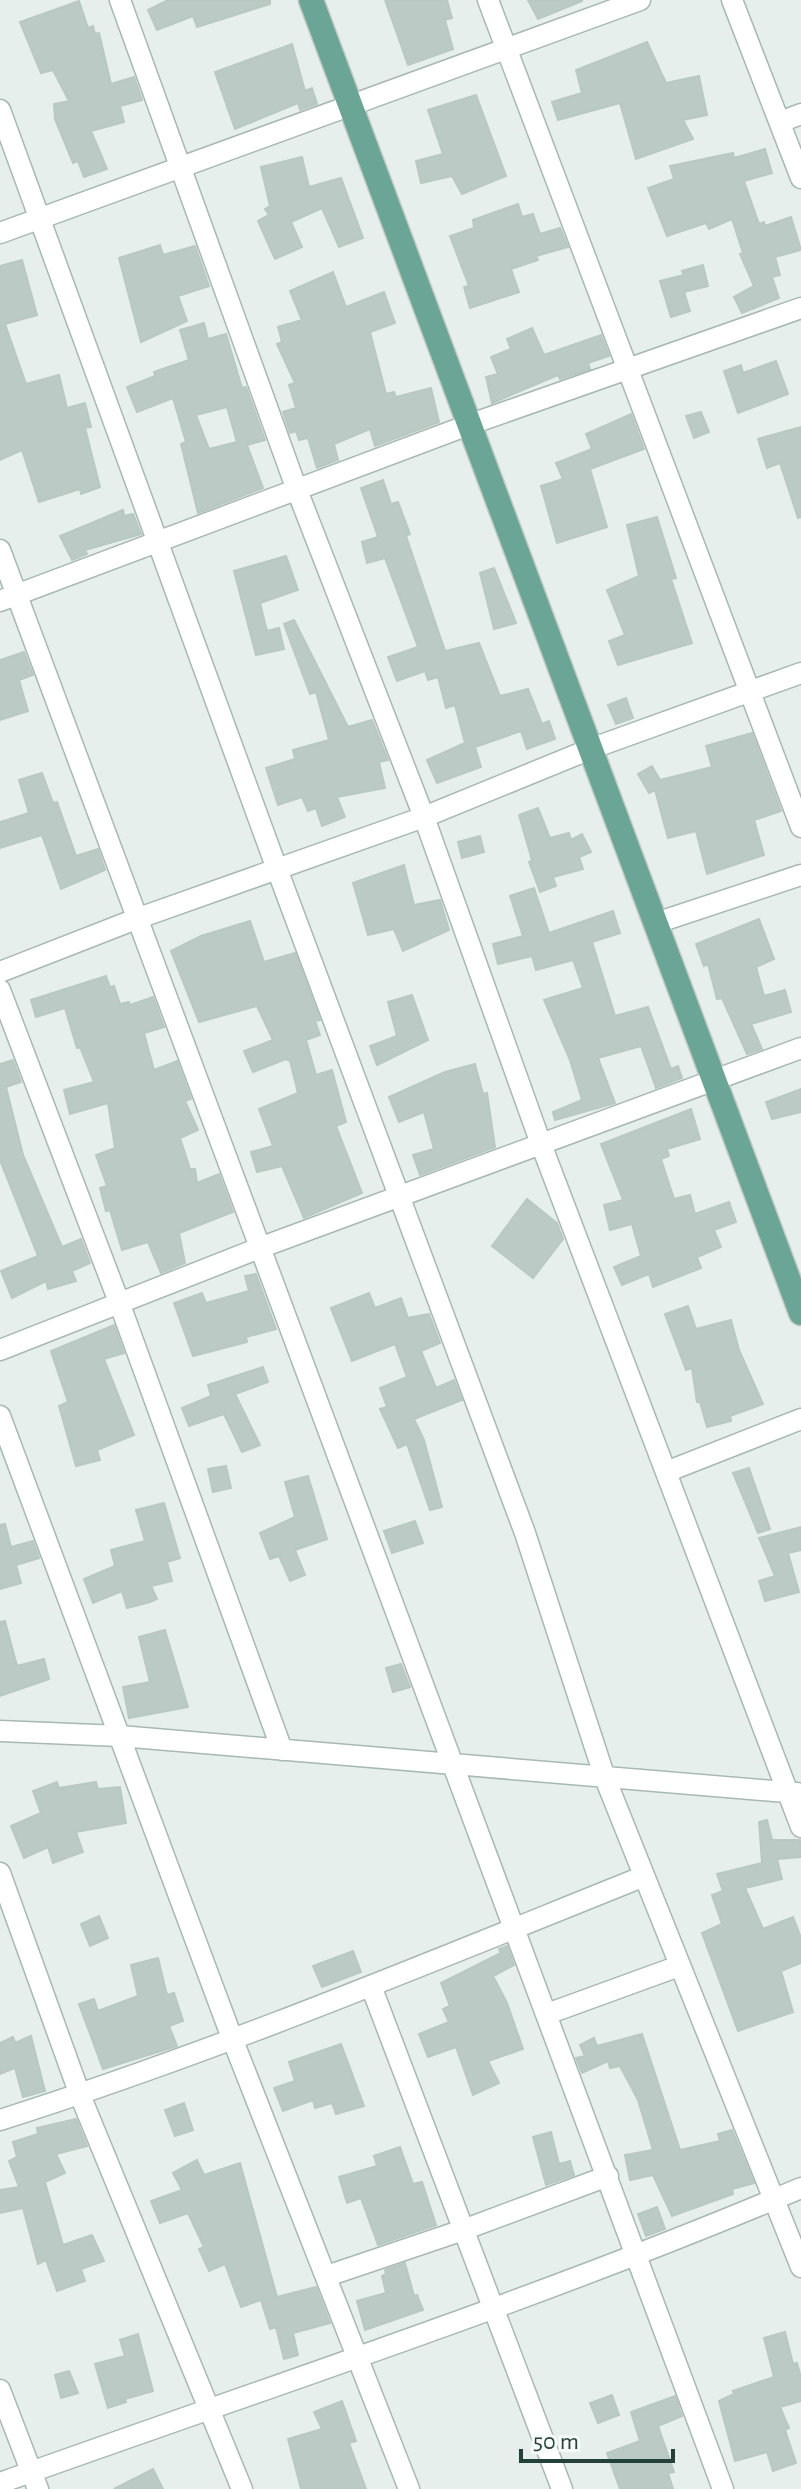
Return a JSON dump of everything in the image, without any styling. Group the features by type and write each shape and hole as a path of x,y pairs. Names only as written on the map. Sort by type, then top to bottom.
{"main road":[{"path":"311,0 593,748 801,1313"}],"street":[{"path":"120,0 297,490 424,817 541,1144 666,1472 795,1793 801,1827"},
{"path":"488,0 801,827"},
{"path":"0,233 350,103 640,0"},
{"path":"732,0 801,178"},
{"path":"0,110 277,869 525,1533 605,1778 642,1877 801,2267"},
{"path":"780,122 801,114"},
{"path":"8,598 471,424 801,308"},
{"path":"0,550 8,598 262,1247 723,2489"},
{"path":"0,972 136,919 424,817 593,748 801,673"},
{"path":"656,923 801,875"},
{"path":"0,990 119,1302 282,1750"},
{"path":"0,1350 262,1247 801,1048"},
{"path":"0,1416 232,2038 409,2489"},
{"path":"666,1472 801,1419"},
{"path":"0,1731 120,1736 795,1793"},
{"path":"0,1873 80,2095 242,2489"},
{"path":"0,2120 80,2095 371,1986 642,1877"},
{"path":"547,2014 679,1966"},
{"path":"371,1986 562,2489"},
{"path":"327,2276 608,2176"},
{"path":"0,2483 35,2480 210,2407 359,2357 638,2254 801,2188"},
{"path":"0,2390 35,2480"}],"building":[{"path":"168,0 270,0 270,4 197,27 193,16 157,30 148,10"},
{"path":"385,0 447,0 452,18 445,20 453,49 408,65"},
{"path":"528,0 582,0 582,1 538,19"},
{"path":"79,1 88,28 93,26 95,34 99,33 111,84 134,77 142,100 120,106 124,122 91,131 107,169 84,177 78,161 73,163 55,119 54,104 69,101 53,70 41,73 20,22"},
{"path":"647,42 666,83 699,76 707,115 683,120 693,139 636,159 620,103 558,120 552,102 582,93 576,70"},
{"path":"292,44 305,91 312,88 317,104 300,110 298,103 235,129 215,72"},
{"path":"476,95 506,176 462,194 452,176 421,183 416,161 443,154 428,110"},
{"path":"765,149 772,173 744,181 759,224 764,222 765,226 791,217 801,250 775,257 780,275 772,277 779,298 742,313 734,297 754,286 740,254 743,253 732,219 709,229 706,223 667,236 648,188 674,179 670,166 733,153 734,158"},
{"path":"302,157 309,187 341,178 363,238 339,247 322,208 291,222 302,247 275,259 258,221 269,215 265,209 270,206 261,167"},
{"path":"518,204 522,217 533,214 540,234 560,228 568,247 536,256 538,260 511,269 519,292 470,308 464,287 469,286 450,236 474,228 473,220"},
{"path":"160,245 163,255 195,246 209,286 178,296 187,321 141,342 119,258"},
{"path":"22,260 37,315 5,324 26,384 59,375 67,408 85,403 91,427 85,428 100,487 81,494 80,489 39,502 22,450 0,460 0,266"},
{"path":"703,265 708,286 684,292 690,311 671,317 660,281 684,275 682,271"},
{"path":"333,272 346,307 384,292 395,323 370,332 386,394 394,392 396,397 431,388 439,422 375,446 370,429 334,444 338,460 317,468 308,438 299,440 296,431 290,433 283,412 296,408 289,385 295,383 277,344 282,342 278,327 302,320 290,291"},
{"path":"204,323 208,339 226,334 242,388 246,387 265,440 247,445 263,488 198,513 181,444 186,442 173,398 137,412 127,387 155,376 154,372 189,360 180,330","holes":["227,407 237,442 209,449 196,415"]},
{"path":"532,328 544,355 601,335 609,356 588,363 590,369 560,379 558,375 492,403 486,377 498,374 491,357 511,349 507,339"},
{"path":"776,361 788,394 738,413 724,371 741,365 743,373"},
{"path":"701,412 709,432 694,438 686,416"},
{"path":"631,414 644,449 590,469 607,527 557,543 541,486 563,479 556,463 592,449 586,434"},
{"path":"801,427 801,517 798,518 780,463 767,468 758,439"},
{"path":"383,480 391,504 398,502 410,534 406,536 445,651 479,643 500,696 528,689 542,724 549,721 555,739 527,749 521,731 475,747 481,767 437,783 427,760 465,743 455,705 446,708 438,677 428,680 425,671 397,681 388,657 418,647 385,558 367,563 362,542 378,537 361,488"},
{"path":"123,510 124,516 133,514 141,534 85,550 87,554 72,560 60,536"},
{"path":"657,517 676,578 671,579 692,643 618,665 609,641 625,635 607,590 639,576 627,525"},
{"path":"286,556 298,590 260,603 267,631 279,628 284,649 256,655 234,571"},
{"path":"494,568 516,623 494,629 480,573"},
{"path":"294,620 348,727 372,720 388,760 379,762 385,788 337,797 345,817 322,826 316,808 308,811 302,797 278,805 266,768 295,759 293,750 329,740 316,692 310,694 284,624"},
{"path":"24,652 33,675 19,680 28,711 0,720 0,660"},
{"path":"626,698 633,718 616,724 608,705"},
{"path":"752,733 781,811 754,820 764,855 707,874 696,831 668,838 655,790 649,793 638,774 652,766 660,780 712,767 706,746"},
{"path":"42,773 53,803 57,802 76,856 98,849 105,870 61,889 42,835 0,848 0,822 29,813 19,780"},
{"path":"538,808 550,838 569,833 571,840 582,834 591,852 579,857 583,869 553,877 556,886 540,892 529,862 532,860 519,815"},
{"path":"480,836 484,852 462,858 458,842"},
{"path":"404,865 414,905 440,900 449,930 403,951 394,929 368,935 353,883"},
{"path":"534,888 549,933 613,911 620,933 592,942 615,1016 648,1007 671,1069 678,1066 682,1078 656,1088 641,1046 598,1058 615,1103 555,1120 553,1112 582,1100 570,1060 544,1000 583,988 573,960 536,970 532,956 498,964 493,944 523,936 510,896"},
{"path":"759,919 774,959 756,967 764,996 785,990 791,1012 751,1024 762,1049 747,1054 722,998 717,999 708,964 704,966 696,944"},
{"path":"250,921 264,962 295,953 320,1020 315,1021 320,1035 306,1040 316,1075 332,1070 346,1122 336,1126 362,1193 304,1218 282,1166 257,1172 251,1152 273,1146 259,1109 298,1093 290,1061 286,1059 253,1072 244,1051 273,1040 257,1006 199,1022 171,951 201,936"},
{"path":"106,976 110,987 114,986 120,1004 129,1002 130,1005 153,997 164,1027 144,1033 154,1070 177,1061 191,1099 185,1101 198,1130 180,1138 190,1169 195,1169 197,1183 219,1174 233,1212 179,1233 185,1263 161,1273 148,1242 122,1250 110,1210 106,1211 100,1188 107,1186 96,1155 115,1148 108,1103 70,1114 64,1090 94,1082 80,1047 77,1048 65,1008 36,1017 31,1000"},
{"path":"412,995 428,1040 377,1065 370,1046 397,1036 388,1002"},
{"path":"13,1060 21,1082 6,1087 23,1155 62,1247 81,1239 90,1263 72,1271 76,1281 48,1289 46,1281 12,1298 1,1271 38,1256 0,1160 0,1064"},
{"path":"475,1064 483,1094 487,1093 495,1147 420,1175 413,1155 434,1149 424,1112 399,1122 389,1097 445,1072"},
{"path":"801,1089 801,1112 772,1119 766,1102"},
{"path":"691,1109 700,1139 667,1149 669,1156 661,1159 674,1199 690,1195 695,1214 729,1202 736,1222 714,1230 721,1247 697,1257 701,1268 653,1287 649,1274 622,1285 614,1267 641,1256 632,1224 610,1230 604,1205 623,1200 601,1144"},
{"path":"527,1199 557,1223 563,1239 533,1278 492,1246"},
{"path":"256,1274 276,1329 246,1337 247,1342 193,1356 174,1303 202,1293 206,1303 249,1291 245,1276"},
{"path":"369,1293 375,1308 401,1298 408,1318 429,1314 440,1343 421,1351 436,1388 454,1380 462,1400 414,1419 424,1440 442,1507 430,1510 407,1444 398,1448 380,1409 387,1407 380,1388 407,1377 395,1344 352,1361 331,1308"},
{"path":"688,1306 696,1329 731,1320 739,1350 763,1404 730,1416 731,1421 707,1427 700,1402 697,1402 692,1368 686,1370 665,1314"},
{"path":"114,1325 124,1353 104,1359 134,1435 97,1450 100,1460 76,1466 59,1406 68,1402 51,1351"},
{"path":"263,1367 268,1382 235,1394 260,1445 242,1452 224,1414 189,1426 182,1408 211,1396 208,1385"},
{"path":"226,1466 231,1488 213,1492 208,1469"},
{"path":"749,1468 770,1529 758,1533 733,1473"},
{"path":"308,1476 327,1539 295,1550 305,1575 290,1581 279,1556 270,1559 260,1533 295,1517 285,1482"},
{"path":"164,1503 180,1558 167,1562 172,1581 151,1586 157,1599 150,1602 127,1608 122,1591 93,1603 84,1579 115,1566 111,1550 145,1541 136,1510"},
{"path":"415,1521 423,1543 392,1553 384,1531"},
{"path":"5,1524 11,1547 33,1541 39,1558 16,1565 21,1583 0,1589 0,1525"},
{"path":"801,1527 801,1550 788,1553 799,1592 765,1601 759,1581 775,1576 759,1538"},
{"path":"5,1621 17,1666 44,1659 49,1679 0,1696 0,1622"},
{"path":"165,1630 188,1707 129,1718 123,1687 150,1682 139,1637"},
{"path":"401,1664 410,1687 393,1692 386,1668"},
{"path":"57,1782 59,1788 96,1782 98,1789 120,1787 126,1823 76,1832 83,1852 53,1863 48,1847 24,1858 11,1826 41,1813 33,1791"},
{"path":"767,1820 772,1840 800,1840 801,1857 777,1859 782,1879 745,1888 763,1929 793,1917 801,1938 801,1963 781,1971 793,2012 738,2031 702,1933 722,1924 712,1895 723,1891 717,1874 762,1863 759,1822"},
{"path":"99,1916 108,1938 90,1946 81,1924"},
{"path":"507,1946 514,1965 493,1976 507,2003 523,2049 488,2061 499,2083 473,2095 456,2047 428,2057 419,2034 449,2022 443,2009 450,2006 441,1983 501,1953 499,1949"},
{"path":"353,1951 361,1972 322,1987 313,1966"},
{"path":"158,1958 167,1995 174,1993 183,2021 169,2026 177,2046 103,2069 79,2004 94,1999 98,2011 138,1996 131,1965"},
{"path":"642,2034 680,2150 720,2141 718,2134 732,2130 754,2183 732,2189 733,2194 672,2216 653,2175 630,2180 625,2155 653,2150 638,2100 620,2066 610,2068 608,2061 582,2073 576,2058 585,2056 580,2045 594,2038 597,2046"},
{"path":"31,2036 45,2091 23,2097 15,2068 0,2074 0,2043 13,2037 15,2043"},
{"path":"341,2044 364,2106 336,2114 332,2103 315,2108 313,2100 283,2111 274,2088 295,2081 289,2062"},
{"path":"184,2103 193,2130 175,2136 165,2110"},
{"path":"76,2119 87,2146 56,2154 65,2173 45,2182 63,2245 92,2235 104,2261 81,2269 85,2281 57,2291 46,2260 38,2264 23,2208 0,2213 0,2190 19,2187 9,2161 17,2157 13,2142 38,2134 37,2128"},
{"path":"551,2132 559,2164 570,2161 574,2175 546,2185 533,2137"},
{"path":"400,2147 413,2184 422,2182 436,2225 378,2245 361,2198 347,2203 339,2177 377,2166 374,2156"},
{"path":"197,2160 204,2175 240,2163 277,2297 316,2287 330,2323 293,2333 298,2355 284,2359 276,2327 270,2329 261,2300 241,2307 225,2264 209,2271 199,2249 204,2247 188,2213 160,2223 151,2201 182,2190 173,2173"},
{"path":"657,2207 665,2229 646,2236 638,2214"},
{"path":"405,2263 414,2296 417,2295 423,2310 365,2330 357,2301 386,2293 382,2276 386,2274 385,2270"},
{"path":"785,2332 793,2364 797,2363 801,2378 801,2401 780,2407 789,2428 785,2430 796,2463 773,2471 767,2452 735,2461 719,2401 734,2394 733,2391 774,2377 764,2338"},
{"path":"138,2334 153,2391 125,2399 126,2402 108,2408 95,2364 125,2356 120,2340"},
{"path":"69,2371 78,2393 61,2398 55,2375"},
{"path":"612,2395 619,2415 598,2423 590,2403"},
{"path":"675,2396 682,2416 658,2426 674,2472 668,2473 673,2489 620,2489 607,2453 640,2441 631,2412"},
{"path":"342,2401 356,2441 349,2443 366,2489 301,2489 288,2439 322,2429 314,2412"},
{"path":"153,2469 163,2489 114,2489"}]}
